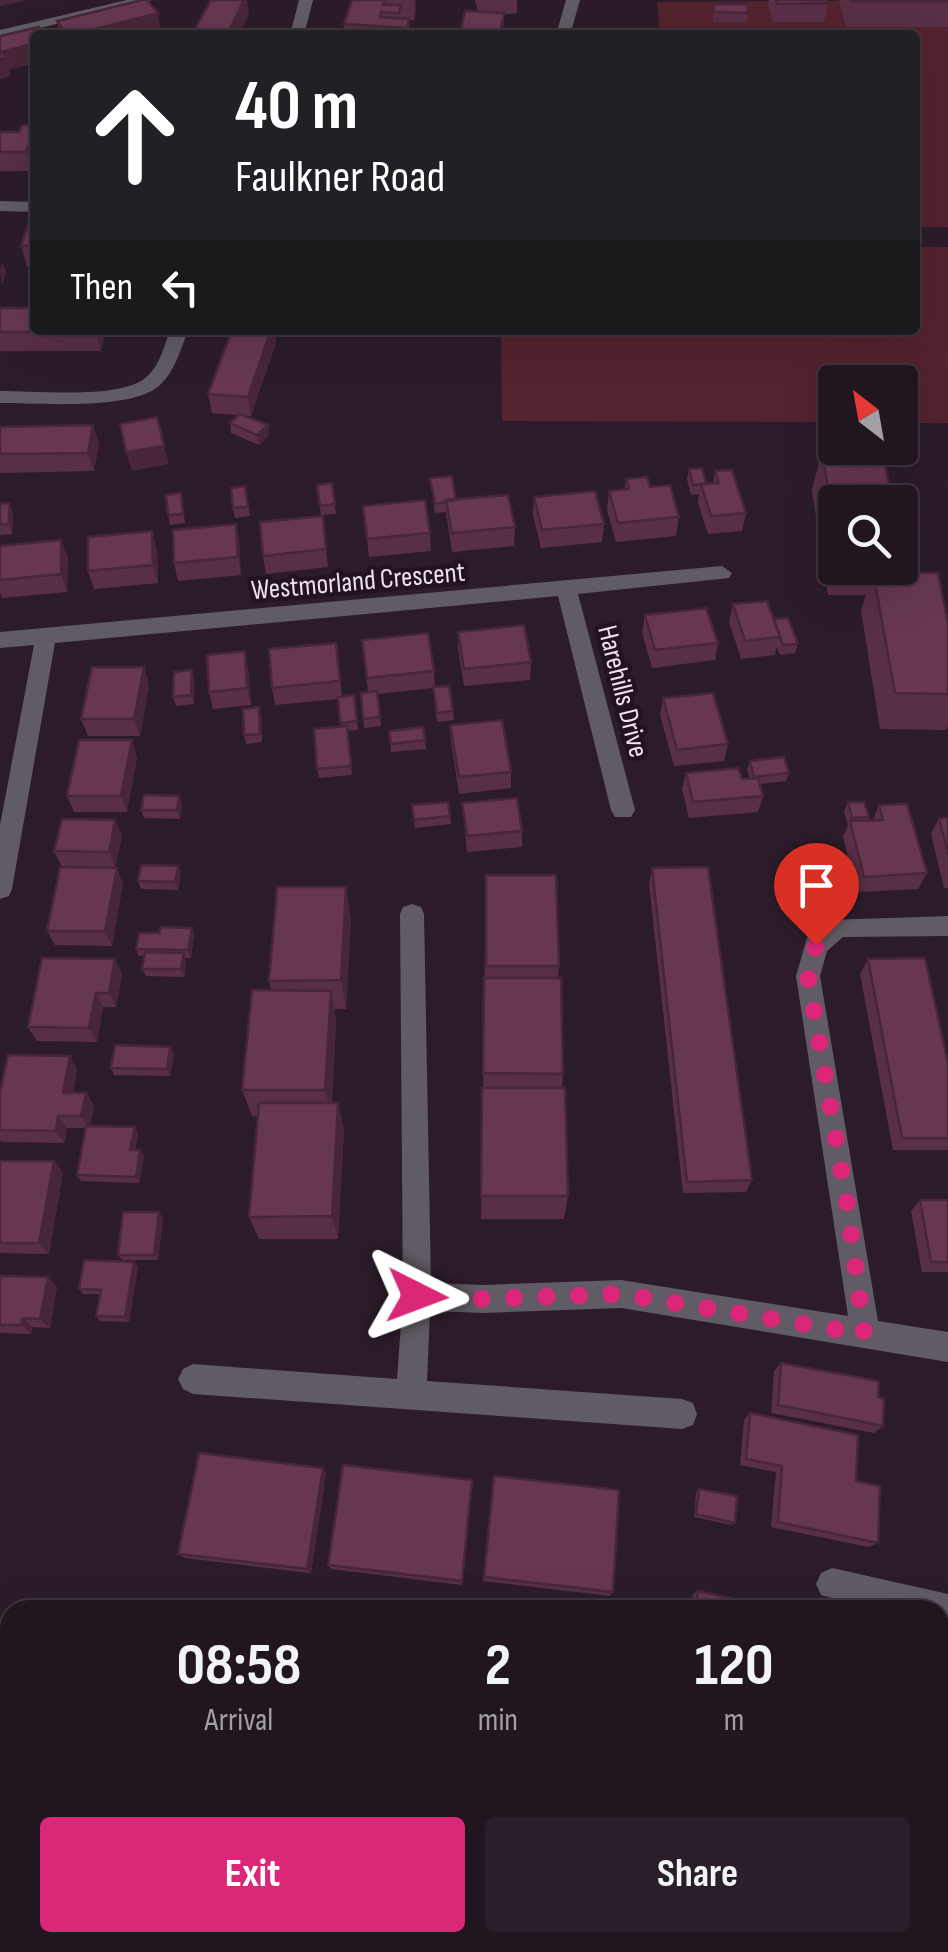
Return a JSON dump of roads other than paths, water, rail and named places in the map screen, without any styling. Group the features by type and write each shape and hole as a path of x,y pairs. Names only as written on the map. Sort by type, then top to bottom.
{"street":[{"path":"0,34 145,0"},
{"path":"297,30 306,0"},
{"path":"563,30 572,0"},
{"path":"0,206 30,206"},
{"path":"0,397 113,394 147,387 162,371 177,335"},
{"name":"Westmorland Crescent","path":"0,640 722,573"},
{"name":"Harehills Drive","path":"566,588 623,810"},
{"path":"0,889 46,635"},
{"path":"411,1394 417,1296 412,914"},
{"path":"864,1334 848,1209 808,976 816,945 838,927 948,926"},
{"path":"417,1296 483,1299 621,1294 696,1303 948,1347"},
{"path":"193,1379 682,1414"},
{"path":"832,1584 903,1600"}]}
